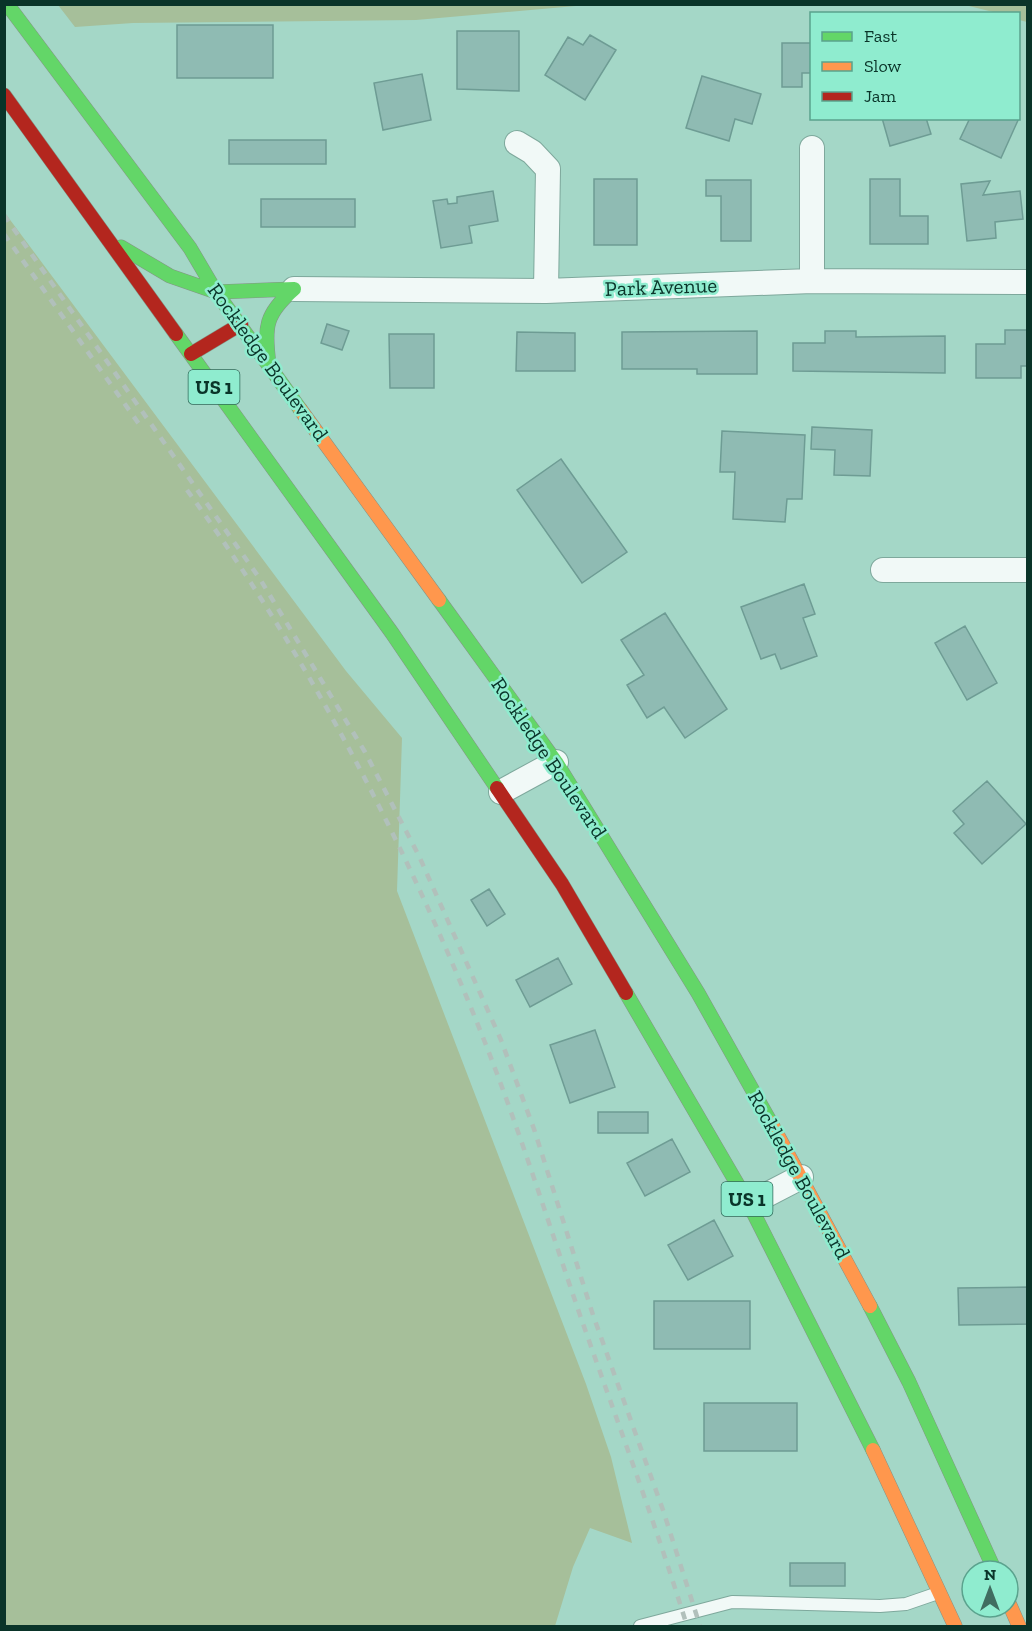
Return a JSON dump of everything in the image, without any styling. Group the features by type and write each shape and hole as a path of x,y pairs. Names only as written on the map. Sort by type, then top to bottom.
{"main road":[{"name":"Rockledge Boulevard","path":"8,4 190,248 216,292 556,762 698,993 801,1177 901,1365 990,1559"},
{"name":"US 1","path":"4,95 392,633 568,894 749,1204 893,1489 955,1626"},
{"path":"111,242 170,276 216,292 294,289"},
{"path":"269,364 265,339 267,316 294,289"},
{"path":"191,354 241,324"}],"street":[{"path":"517,143 532,152 548,170 546,291"},
{"path":"812,148 812,281"},
{"name":"Park Avenue","path":"294,289 546,291 812,281 1028,282"},
{"path":"883,570 1028,570"},
{"path":"501,792 556,762"},
{"path":"749,1204 801,1177"}],"lane":[{"path":"640,1626 732,1602 880,1606 906,1604 939,1593"}],"green space":[{"path":"58,5 587,5 416,20 133,23 75,27"},
{"path":"965,5 1027,5 1027,22 1020,20 1020,12 993,12"},
{"path":"5,213 346,671 402,738 397,891 586,1384 611,1457 632,1543 590,1528 573,1567 555,1626 5,1626"}],"building":[{"path":"177,25 273,25 273,78 177,78"},
{"path":"457,31 519,31 519,91 457,89"},
{"path":"590,35 616,50 585,100 545,75 568,37 583,45"},
{"path":"782,43 810,43 810,73 802,73 802,87 782,87"},
{"path":"422,74 431,120 383,130 374,83"},
{"path":"702,76 761,94 752,124 735,119 729,141 686,128"},
{"path":"883,120 927,120 931,134 890,146"},
{"path":"969,120 1018,120 1001,158 960,139"},
{"path":"229,140 326,140 326,164 229,164"},
{"path":"594,179 637,179 637,245 594,245"},
{"path":"870,179 900,179 900,216 928,216 928,244 870,244"},
{"path":"706,180 751,180 751,241 721,241 721,196 706,196"},
{"path":"990,181 983,195 1020,191 1023,219 995,222 996,238 967,241 961,184"},
{"path":"493,191 498,221 469,226 472,243 441,248 433,201 447,199 448,204 457,203 457,197"},
{"path":"261,199 355,199 355,227 261,227"},
{"path":"327,324 349,331 342,350 321,343"},
{"path":"1005,330 1028,330 1028,366 1021,366 1021,378 976,378 976,344 1005,344"},
{"path":"757,331 757,374 697,374 697,369 622,369 622,332"},
{"path":"825,331 856,331 856,337 945,336 945,373 793,371 793,343 825,343"},
{"path":"517,332 575,333 575,371 516,371"},
{"path":"389,334 434,334 434,388 390,388"},
{"path":"812,427 872,430 870,476 834,475 835,450 811,449"},
{"path":"722,431 805,435 802,499 787,499 785,522 733,519 735,472 720,472"},
{"path":"561,459 627,552 582,583 517,490"},
{"path":"804,584 815,614 803,618 817,656 781,669 775,654 761,659 741,607"},
{"path":"665,613 727,709 685,738 664,707 647,718 627,685 644,675 621,640"},
{"path":"965,626 997,683 967,700 935,643"},
{"path":"987,781 1026,824 982,864 954,833 964,824 953,811"},
{"path":"489,889 505,914 487,926 471,900"},
{"path":"558,958 572,984 530,1007 516,980"},
{"path":"595,1030 615,1087 570,1103 550,1045"},
{"path":"598,1112 648,1112 648,1133 598,1133"},
{"path":"672,1139 690,1172 645,1196 627,1163"},
{"path":"714,1220 733,1256 688,1280 668,1245"},
{"path":"1028,1287 1028,1324 959,1325 958,1288"},
{"path":"654,1301 750,1301 750,1349 654,1349"},
{"path":"704,1403 797,1403 797,1451 704,1451"},
{"path":"790,1563 845,1563 845,1586 790,1586"}],"railway":[{"path":"4,215 260,579 365,752 419,856 501,1040 534,1129 593,1315 663,1510 700,1626"},
{"path":"4,234 139,424"},
{"path":"187,490 232,554 315,687 389,825 454,968 510,1109 687,1626"}],"traffic: fast":[{"path":"7,4 190,248 216,292 300,409"},
{"path":"121,247 170,276 216,292 294,289"},
{"path":"269,364 267,340 269,322 277,306 294,289"},
{"path":"176,334 392,633 497,788"},
{"path":"439,600 556,762 698,993 771,1123"},
{"path":"626,993 749,1204 873,1450"},
{"path":"870,1306 909,1382 990,1559"}],"traffic: slow":[{"path":"300,409 439,600"},
{"path":"771,1123 870,1306"},
{"path":"873,1450 955,1626"},
{"path":"1016,1619 1019,1626"}],"traffic: jam":[{"path":"4,95 176,334"},
{"path":"191,354 241,324"},
{"path":"497,788 562,884 626,993"}]}
